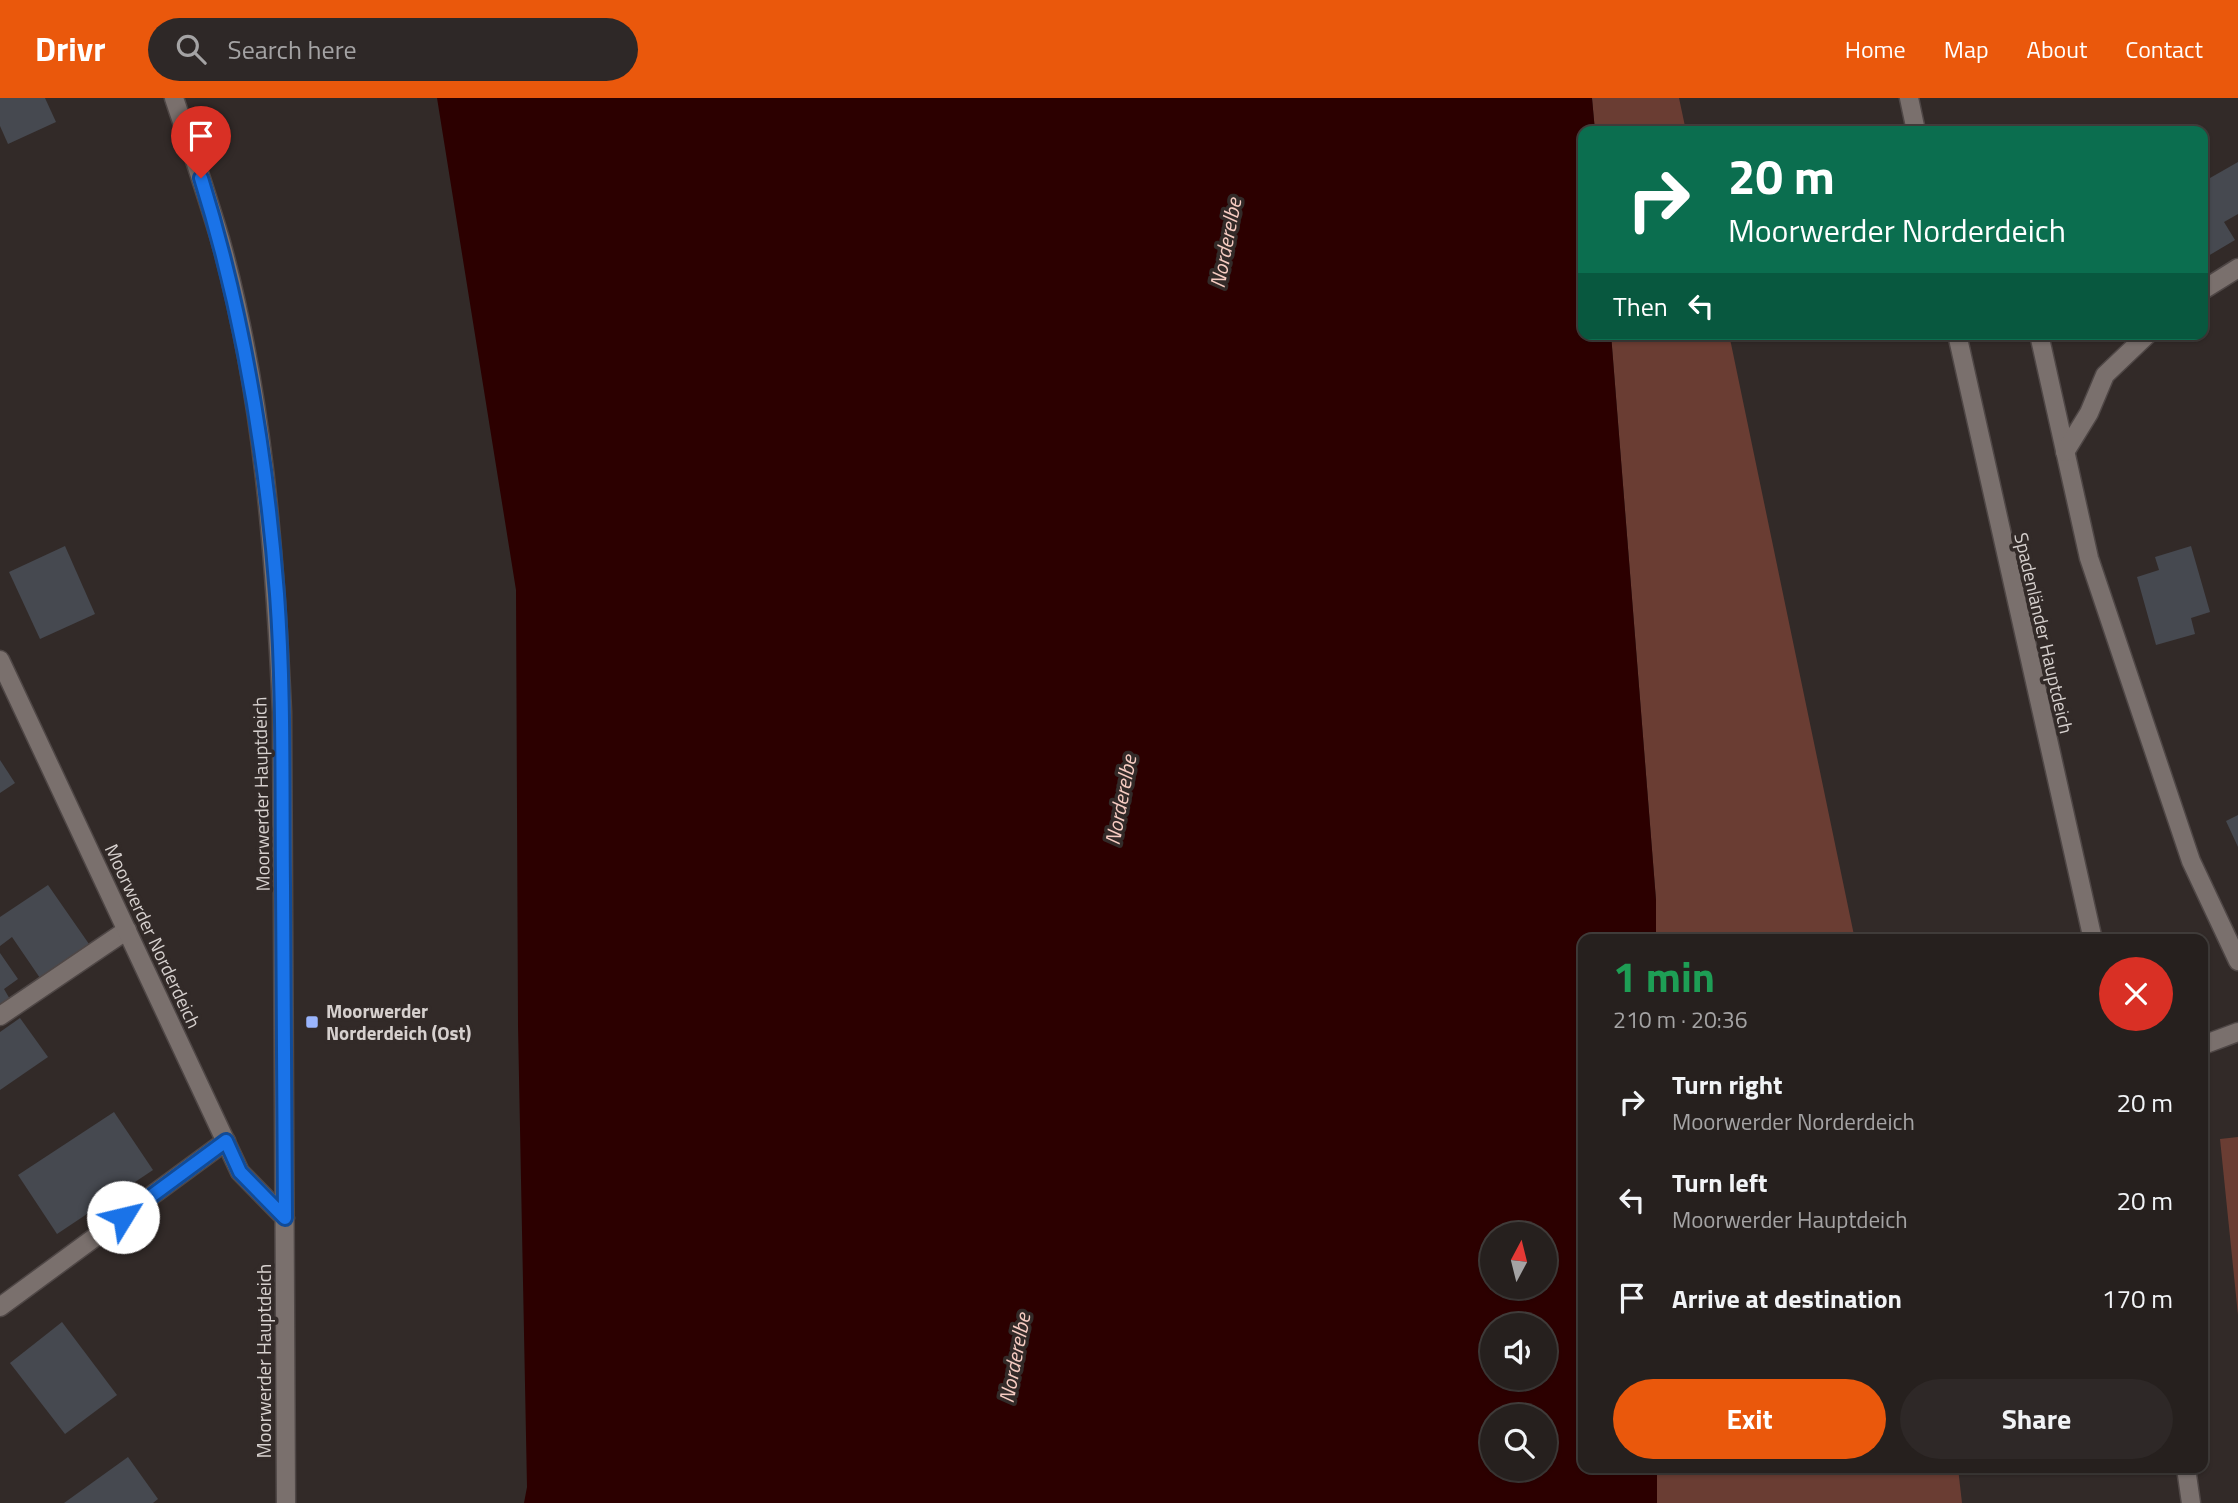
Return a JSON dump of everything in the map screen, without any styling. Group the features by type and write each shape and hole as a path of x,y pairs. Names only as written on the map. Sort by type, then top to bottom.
{"street":[{"name":"Moorwerder Hauptdeich","path":"174,98 220,242 246,357 265,477 276,582 282,712 286,1503"},
{"path":"1909,98 1915,126"},
{"path":"2208,287 2238,268"},
{"name":"Spadenländer Hauptdeich","path":"1958,340 2091,934"},
{"path":"2040,340 2088,558 2191,861 2238,961"},
{"path":"2065,452 2089,412 2105,375 2142,340"},
{"name":"Moorwerder Norderdeich","path":"0,660 240,1172 285,1218"},
{"path":"0,1016 127,930"},
{"path":"2208,1043 2238,1032"},
{"path":"0,1307 226,1141"},
{"path":"2187,1473 2191,1503"}],"shaded area":[{"path":"1592,98 1679,98 1685,126 1595,126"},
{"path":"1611,340 1730,340 1854,934 1656,934 1656,900"},
{"path":"2238,1137 2238,1315 2220,1139"},
{"path":"1657,1473 1959,1473 1962,1503 1657,1503"}],"water":[{"name":"Norderelbe","path":"437,98 1592,98 1595,126 1578,126 1578,340 1611,340 1656,900 1656,934 1578,934 1578,1473 1657,1473 1657,1503 524,1503 527,1487 518,1026 516,590"}],"building":[{"path":"0,98 45,98 56,122 8,144 0,126"},
{"path":"2238,162 2238,214 2224,222 2235,240 2208,256 2208,179"},
{"path":"65,546 95,614 40,639 9,572"},
{"path":"2191,546 2210,612 2191,618 2195,634 2156,645 2137,577 2159,570 2155,557"},
{"path":"0,760 15,783 0,793"},
{"path":"2238,815 2238,847 2226,821"},
{"path":"48,885 89,944 40,978 12,937 0,946 0,917"},
{"path":"0,953 18,979 4,989 11,1001 0,1008"},
{"path":"20,1018 48,1057 0,1090 0,1032"},
{"path":"114,1112 153,1170 57,1234 18,1175"},
{"path":"62,1322 117,1395 65,1434 10,1363"},
{"path":"128,1457 158,1499 153,1503 64,1503"}],"place":[{"name":"Moorwerder Norderdeich (Ost)","path":"312,1022"}],"route":[{"path":"123,1217 226,1141 240,1172 285,1218 282,712 277,595 265,477 246,357 220,242 201,178"}]}
